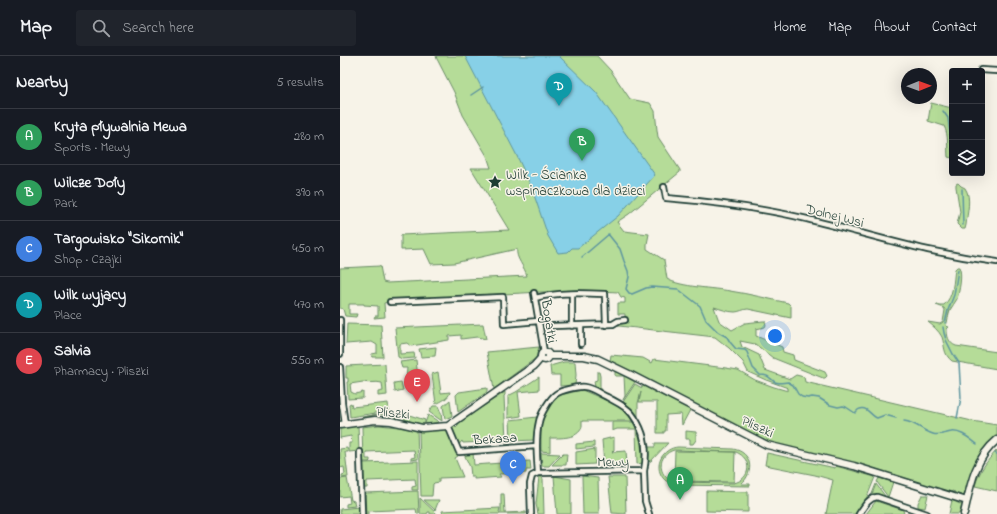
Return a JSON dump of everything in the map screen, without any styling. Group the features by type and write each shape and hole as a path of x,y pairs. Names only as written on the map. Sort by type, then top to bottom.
{"street":[{"path":"985,70 997,71"},
{"name":"Dolnej Wsi","path":"664,187 666,198 721,203 768,211 807,219 928,250 997,262"},
{"path":"572,326 572,294 591,293 605,294 606,325"},
{"name":"Bogatki","path":"544,355 535,296 572,294"},
{"path":"390,302 502,297 504,324 538,321"},
{"path":"340,320 340,354"},
{"path":"553,326 606,325 625,320"},
{"path":"581,326 581,344"},
{"path":"448,426 534,366 544,355"},
{"name":"Pliszki","path":"544,355 584,356 598,359 766,445 847,464 967,501"},
{"path":"340,367 342,425"},
{"name":"Bekasa","path":"538,473 536,446 539,421 547,405 556,393 578,387 586,387 621,404 632,414 644,436 644,472"},
{"name":"Pliszki","path":"342,425 375,420 391,420 422,428 448,426"},
{"name":"Bekasa","path":"448,426 459,452 536,446"},
{"path":"964,514 972,478 984,454 997,440"},
{"path":"360,452 362,514"},
{"name":"Mewy","path":"538,473 644,472 644,501 649,514"},
{"path":"531,514 530,484 532,476 538,473"},
{"path":"859,514 868,501 877,497 927,514"}],"green space":[{"path":"436,56 597,56 611,71 630,99 650,103 655,111 658,137 680,170 680,172 617,222 624,231 649,234 647,249 664,260 667,279 673,282 688,286 737,292 788,303 791,306 791,318 748,309 732,312 714,307 719,321 732,330 745,323 765,321 765,327 756,329 756,336 782,347 783,352 793,355 794,360 825,372 827,376 823,378 773,358 755,344 740,341 742,347 759,355 765,370 790,379 796,375 804,377 805,382 972,421 997,425 997,440 984,454 967,501 953,497 955,492 952,491 951,493 868,467 766,442 610,361 611,355 643,358 652,363 654,359 738,370 755,380 788,391 788,388 748,372 743,362 715,337 619,326 619,323 625,322 625,314 618,314 618,303 625,303 625,298 621,297 618,292 580,290 388,300 388,302 384,303 385,317 374,318 375,316 378,316 378,306 364,304 349,304 349,314 357,314 356,317 345,316 343,309 340,308 340,268 380,266 383,282 387,283 527,276 517,256 517,249 454,263 431,264 424,249 401,250 401,235 509,230 471,168 491,168 487,156 463,115 454,92"},
{"path":"931,104 949,107 949,157 946,130 944,126 928,121"},
{"path":"958,183 965,188 968,196 965,229 962,229 957,224 960,212 956,187 956,184"},
{"path":"959,267 961,274 960,283 957,299 950,310 946,326 949,327 947,329 948,339 953,345 956,346 997,352 997,369 952,361 947,356 941,335 928,322 940,324 943,322 945,310 944,308 936,305 944,305 950,297 955,269"},
{"path":"347,324 381,325 383,357 372,357 372,354 377,353 377,345 372,342 346,344"},
{"path":"483,324 486,339 477,337 461,339 461,335 449,336 449,340 411,346 407,343 400,344 400,354 414,353 415,358 402,359 398,357 395,328"},
{"path":"436,347 435,356 421,357 419,349"},
{"path":"539,347 536,358 494,389 487,352"},
{"path":"416,360 418,378 406,381 407,368 402,368 400,362"},
{"path":"564,362 575,362 575,385 560,386 560,375 551,375 550,366"},
{"path":"385,364 387,395 378,396 378,392 383,391 382,383 363,382 350,384 351,392 355,394 363,392 363,398 348,399 348,378 346,378 346,366"},
{"path":"615,371 635,382 623,400 625,396 624,376 615,376"},
{"path":"438,372 441,393 450,392 447,398 436,404 432,374"},
{"path":"597,372 599,372 600,376 600,391 595,387 594,381 597,380"},
{"path":"539,377 539,390 518,392 521,416 508,418 508,396"},
{"path":"401,382 403,390 395,392 394,383"},
{"path":"635,384 642,388 643,386 690,410 682,425 681,414 666,415 666,431 664,431 664,433 657,433 657,402 639,402 641,392 638,403 638,416 623,402"},
{"path":"487,388 487,392 458,412 456,395 459,392"},
{"path":"582,390 622,408 633,421 582,421 582,427 577,434 568,437 550,438 550,452 541,451 542,421 548,407 560,395"},
{"path":"505,392 506,441 463,443 462,441 457,447 449,428 454,426 456,428 458,423"},
{"path":"450,400 452,416 445,419 443,406"},
{"path":"351,403 352,407 388,403 389,411 350,417 349,404"},
{"path":"433,406 438,406 442,421 429,412"},
{"path":"389,412 397,417 397,419 395,419 395,416 384,414 373,415"},
{"path":"403,413 425,420 425,423 428,415 439,422 424,425 404,419"},
{"path":"372,415 372,418 362,419 362,417"},
{"path":"537,417 535,440 511,441 510,420"},
{"path":"612,422 633,422 640,437 643,463 637,464 636,429 617,429 612,431"},
{"path":"358,425 359,451 349,452 349,443 352,443 351,436 340,438 340,428"},
{"path":"379,425 417,429 418,459 411,460 411,458 415,457 414,450 366,452 366,459 370,459 370,461 363,462 362,427"},
{"path":"446,429 458,456 455,458 463,477 439,478 439,482 433,484 432,496 421,496 419,430"},
{"path":"686,431 696,432 696,440 693,444 690,444 690,439 686,439"},
{"path":"614,437 614,450 612,452 626,451 627,464 604,465 602,440"},
{"path":"594,442 594,447 576,449 576,444"},
{"path":"655,443 668,443 651,461 647,462 648,447 655,447"},
{"path":"347,448 348,452 345,452 348,477 342,478 342,475 345,474 344,467 340,468 340,449"},
{"path":"673,448 733,449 739,451 748,458 750,468 741,484 750,484 750,486 673,485 663,478 660,473 659,463 664,454","holes":["674,450 736,452 745,459 748,469 744,477 740,481 734,483 673,482 664,475 662,470 661,465 664,456"]},
{"path":"595,449 595,464 576,465 576,452"},
{"path":"997,450 997,491 975,486 984,466"},
{"path":"675,451 735,452 734,482 674,481"},
{"path":"473,453 474,465 530,461 531,470 526,470 526,473 499,474 501,477 474,479 474,476 471,476 470,467 464,454"},
{"path":"541,453 560,454 549,466 542,466"},
{"path":"767,453 835,468 836,466 875,477 867,497 855,514 826,514 833,480 765,465"},
{"path":"563,454 567,454 566,465 552,465"},
{"path":"418,461 418,490 412,490 412,487 416,486 415,479 367,481 367,488 364,488 363,463"},
{"path":"554,476 571,479 571,514 557,514"},
{"path":"582,476 598,478 599,514 583,514"},
{"path":"539,477 542,477 543,479 544,514 538,514 536,504"},
{"path":"608,477 625,477 626,514 612,513"},
{"path":"347,478 351,500 354,501 355,506 346,507 346,504 350,503 349,496 340,497 340,479"},
{"path":"879,478 893,482 888,497 877,482"},
{"path":"876,484 885,496 872,494"},
{"path":"418,491 419,514 417,514 416,509 368,511 368,514 366,514 365,493"},
{"path":"706,491 748,492 748,512 706,511"},
{"path":"501,494 504,494 505,513 526,512 526,514 443,514 442,511 500,508 499,512 501,513"},
{"path":"922,495 928,495 925,508 918,507 918,503"},
{"path":"420,498 437,514 430,514 430,512 428,512 427,514 420,514"},
{"path":"424,500 439,500 435,510"},
{"path":"952,500 962,505 959,514 949,514"},
{"path":"876,501 903,510 904,514 866,514"},
{"path":"359,507 359,514 340,514 340,509"}],"water":[{"path":"465,56 559,56 596,92 655,175 618,216 578,248 572,248 568,252 558,253 548,236 531,186 516,154"}],"waterway":[{"path":"471,95 483,87"},
{"path":"943,111 948,118 951,140"},
{"path":"962,189 963,225"},
{"path":"608,234 620,249 628,271 629,277 626,289 629,293 632,294 652,287 678,289 700,306 706,320 718,332 727,337 736,349 745,350 747,352 753,368 760,375 767,376 777,383 788,382 793,385 798,394 802,397 819,398 830,405 838,407 843,406 855,413 862,408 877,418 885,415 896,418"},
{"path":"582,257 609,234"},
{"path":"945,323 954,295 958,270"},
{"path":"943,327 946,340 959,363 961,398 957,418"},
{"path":"904,421 912,423 935,435 958,432 965,435 977,444"}],"place":[{"name":"Wilk wyjący","path":"559,106"},
{"name":"Wilcze Doły","path":"582,161"},
{"name":"Wilk - Ścianka wspinaczkowa dla dzieci","path":"495,182"},
{"name":"Salvia","path":"417,402"},
{"name":"Targowisko \"Sikornik\"","path":"513,484"},
{"name":"Kryta pływalnia Mewa","path":"680,500"}]}
